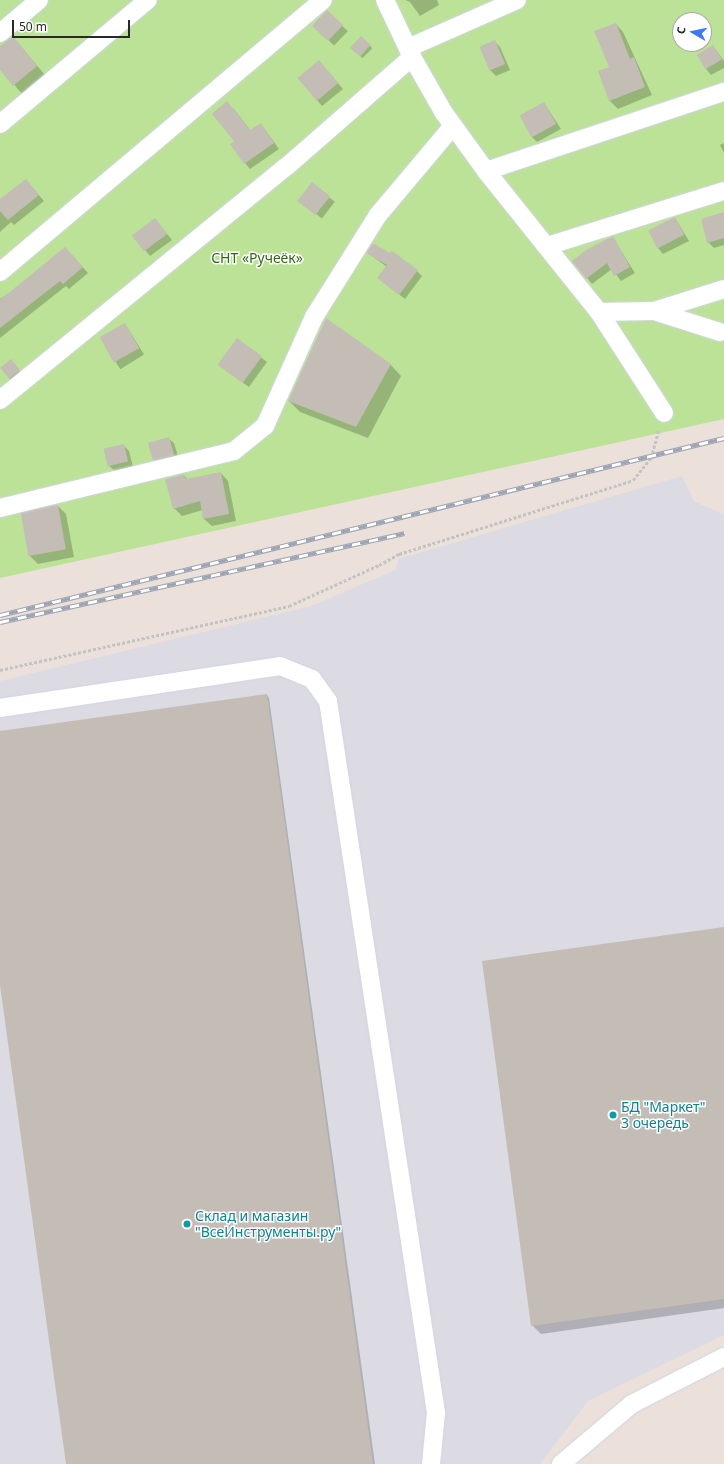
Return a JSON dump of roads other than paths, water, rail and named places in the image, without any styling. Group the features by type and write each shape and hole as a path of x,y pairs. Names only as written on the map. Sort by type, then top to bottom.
{"street":[{"path":"0,33 39,0"},
{"path":"0,124 148,0"},
{"path":"0,272 323,0"},
{"path":"385,0 410,52 453,126 486,171 548,246 599,312 664,413"},
{"path":"0,400 286,167 410,52 517,0"},
{"path":"486,171 724,92"},
{"path":"0,508 234,451 265,426 319,310 378,215 453,126"},
{"path":"548,246 724,191"},
{"path":"599,312 654,311 724,289"},
{"path":"654,311 720,332"},
{"path":"0,708 280,666 312,679 328,701 436,1413 431,1464"},
{"path":"561,1464 632,1404 724,1357"}],"railway":[{"path":"0,615 724,438"},
{"path":"0,622 404,533"}],"place":[{"name":"БД \"Маркет\" 3 очередь","path":"613,1115"},
{"name":"Склад и магазин \"ВсеИнструменты.ру\"","path":"187,1224"}],"park label":[{"name":"СНТ «Ручеёк»","path":"257,258"}]}
